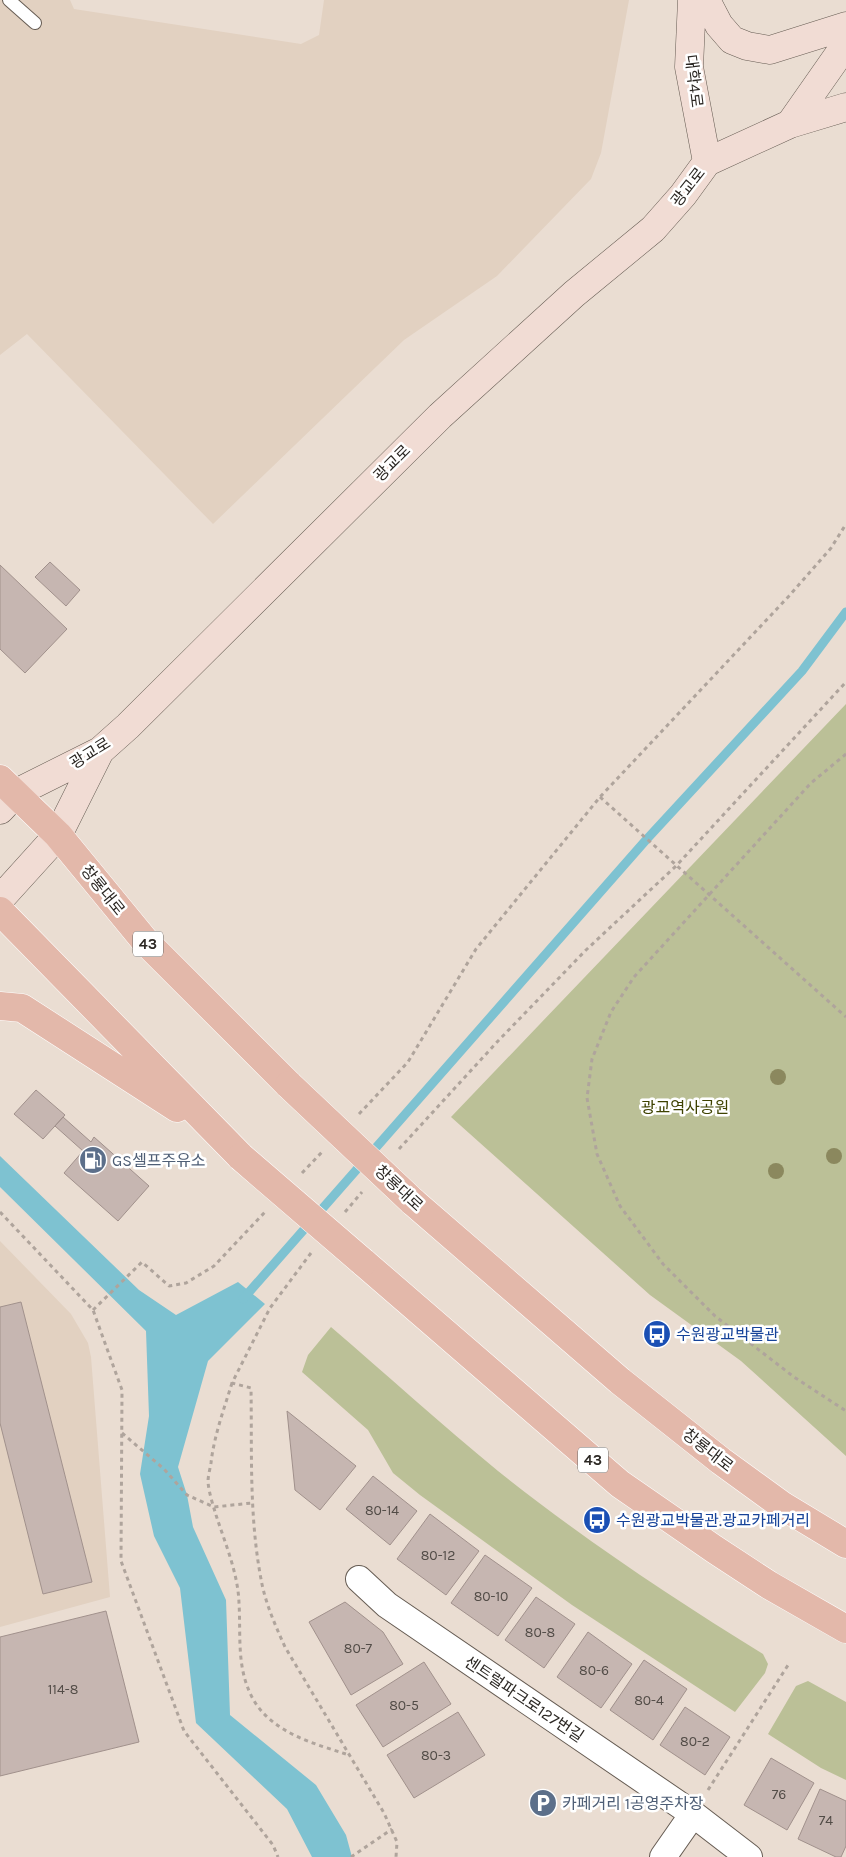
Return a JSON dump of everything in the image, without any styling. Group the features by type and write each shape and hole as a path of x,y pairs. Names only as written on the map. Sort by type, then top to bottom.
{"main road":[{"name":"대학4로","path":"692,0 688,67 707,162"},
{"path":"706,0 719,25 732,40 747,46 770,50 846,26"},
{"path":"790,124 846,44"},
{"name":"광교로","path":"5,794 100,751 128,726 440,416 574,294 654,229 683,195 707,162 790,124 846,107"},
{"path":"0,899 58,835 100,751"},
{"name":"창룡대로","path":"5,794 58,835 145,941 289,1085 412,1201 620,1381 783,1506 846,1544"},
{"name":"43","path":"0,911 241,1158 620,1484 769,1585 846,1629"},
{"path":"0,1006 22,1008 214,1131"}],"street":[{"name":"센트럴파크로127번길","path":"358,1580 386,1605 693,1814 749,1857"},
{"path":"663,1857 693,1814"}],"lane":[{"path":"9,0 36,23"}],"path":[{"path":"358,1115 408,1062 476,949 600,798 789,596 831,548 846,524"},
{"path":"846,754 811,783 634,977 611,1012 592,1059 587,1098 597,1154 620,1206 663,1264 715,1316 794,1377 846,1411"},
{"path":"600,798 846,1017"},
{"path":"296,1179 324,1151"},
{"path":"93,1310 142,1262 168,1286 186,1283 214,1266 268,1208"},
{"path":"0,1212 93,1310 122,1390 121,1561 184,1731 272,1846 278,1857"},
{"path":"232,1383 219,1422 208,1481 236,1579 239,1602 239,1653 243,1676 253,1700 267,1717 290,1733 349,1755"},
{"path":"122,1433 164,1469 187,1495 214,1507 252,1503"},
{"path":"693,1814 790,1662"},
{"path":"351,1857 392,1829"}],"shaded area":[{"path":"0,0 70,0 74,9 301,44 319,35 324,0 629,0 601,153 591,179 497,276 404,340 213,524 27,334 0,355"},
{"path":"0,1241 71,1314 88,1343 91,1357 110,1597 0,1627"}],"green space":[{"name":"광교역사공원","path":"846,704 846,1456 741,1361 650,1295 451,1117"},
{"path":"331,1327 498,1471 530,1496 628,1567 763,1654 768,1664 765,1673 735,1712 572,1605 420,1495 393,1473 368,1430 302,1372 308,1355"},
{"path":"808,1681 846,1702 846,1780 821,1768 768,1734 796,1686"}],"water":[{"path":"0,1156 139,1290 176,1315 238,1282 265,1304 208,1361 178,1467 187,1495 193,1527 226,1600 230,1715 316,1785 346,1835 352,1857 312,1857 287,1809 196,1723 180,1588 154,1536 140,1474 149,1416 146,1331 0,1187"}],"building":[{"path":"50,562 80,590 66,606 35,577"},
{"path":"0,565 67,629 25,673 0,649"},
{"path":"36,1090 65,1115 43,1139 14,1114"},
{"path":"63,1117 91,1142 94,1137 149,1186 118,1221 64,1173 83,1151 55,1126"},
{"path":"21,1302 92,1582 43,1594 0,1423 0,1307"},
{"path":"287,1411 356,1466 320,1510 295,1490"},
{"path":"373,1476 417,1511 390,1545 346,1509"},
{"path":"430,1514 479,1551 446,1595 397,1559"},
{"path":"485,1555 532,1588 498,1636 451,1603"},
{"path":"536,1597 575,1624 544,1668 505,1640"},
{"path":"345,1602 383,1632 403,1664 351,1695 309,1622"},
{"path":"106,1611 139,1742 0,1776 0,1637"},
{"path":"588,1632 632,1664 601,1708 557,1677"},
{"path":"644,1660 687,1689 653,1740 610,1710"},
{"path":"424,1662 451,1704 383,1747 356,1705"},
{"path":"685,1707 730,1737 705,1775 660,1745"},
{"path":"458,1712 485,1755 414,1798 387,1755"},
{"path":"771,1758 814,1783 787,1830 744,1805"},
{"path":"820,1789 846,1801 846,1846 841,1857 836,1857 798,1839"}],"waterway":[{"path":"243,1299 646,840 802,671 846,612"}],"place":[{"name":"GS셀프주유소","path":"93,1160"},
{"name":"수원광교박물관","path":"657,1334"},
{"name":"수원광교박물관.광교카페거리","path":"597,1520"},
{"name":"카페거리 1공영주차장","path":"543,1803"}]}
